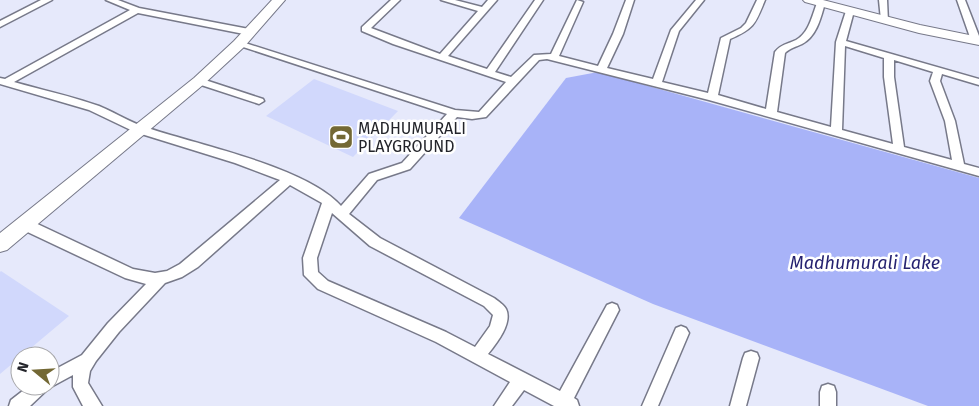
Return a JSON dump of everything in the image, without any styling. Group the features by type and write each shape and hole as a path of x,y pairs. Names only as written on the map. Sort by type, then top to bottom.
{"main road":[{"path":"0,244 199,81 244,38 279,0"}],"street":[{"path":"0,24 48,0"},
{"path":"110,0 138,10 244,38 454,113 472,116 482,115 537,57 554,57 657,82 979,172"},
{"path":"396,0 365,29 396,42 513,81"},
{"path":"445,0 484,10"},
{"path":"442,57 493,0"},
{"path":"490,73 539,0"},
{"path":"602,68 618,34 630,0"},
{"path":"657,82 675,30 700,0"},
{"path":"712,97 726,38 744,30 750,24 761,0"},
{"path":"809,0 885,20 977,40"},
{"path":"883,0 885,20"},
{"path":"961,0 977,40"},
{"path":"554,57 579,2"},
{"path":"771,114 780,52 784,46 800,42 806,37 822,4"},
{"path":"2,82 138,10"},
{"path":"836,132 840,42 850,11"},
{"path":"840,42 979,82"},
{"path":"889,55 889,77 899,149"},
{"path":"939,69 934,80 950,121 959,166"},
{"path":"199,81 259,101"},
{"path":"2,82 106,112 140,130 187,144 288,180 329,201 341,215 375,242 489,302 500,312 501,320 498,329 477,356"},
{"path":"341,215 373,177 406,166 454,113"},
{"path":"24,224 130,274 145,279 160,279 176,275 193,263 288,180"},
{"path":"329,201 310,258 312,275 323,285 441,337 567,404 612,310"},
{"path":"94,406 82,391 80,378 87,361 98,346 160,279"},
{"path":"650,406 681,333"},
{"path":"738,406 751,358"},
{"path":"60,374 87,361"},
{"path":"502,406 521,381"},
{"path":"17,406 30,396"}],"shaded area":[{"name":"MADHUMURALI PLAYGROUND","path":"314,79 398,111 353,157 266,116"},
{"path":"0,272 69,316 33,346 10,346 10,366 0,374"}],"water":[{"name":"Madhumurali Lake","path":"598,72 979,178 979,406 928,406 653,304 459,218 566,78"}],"place":[{"name":"MADHUMURALI PLAYGROUND","path":"341,137"}]}
